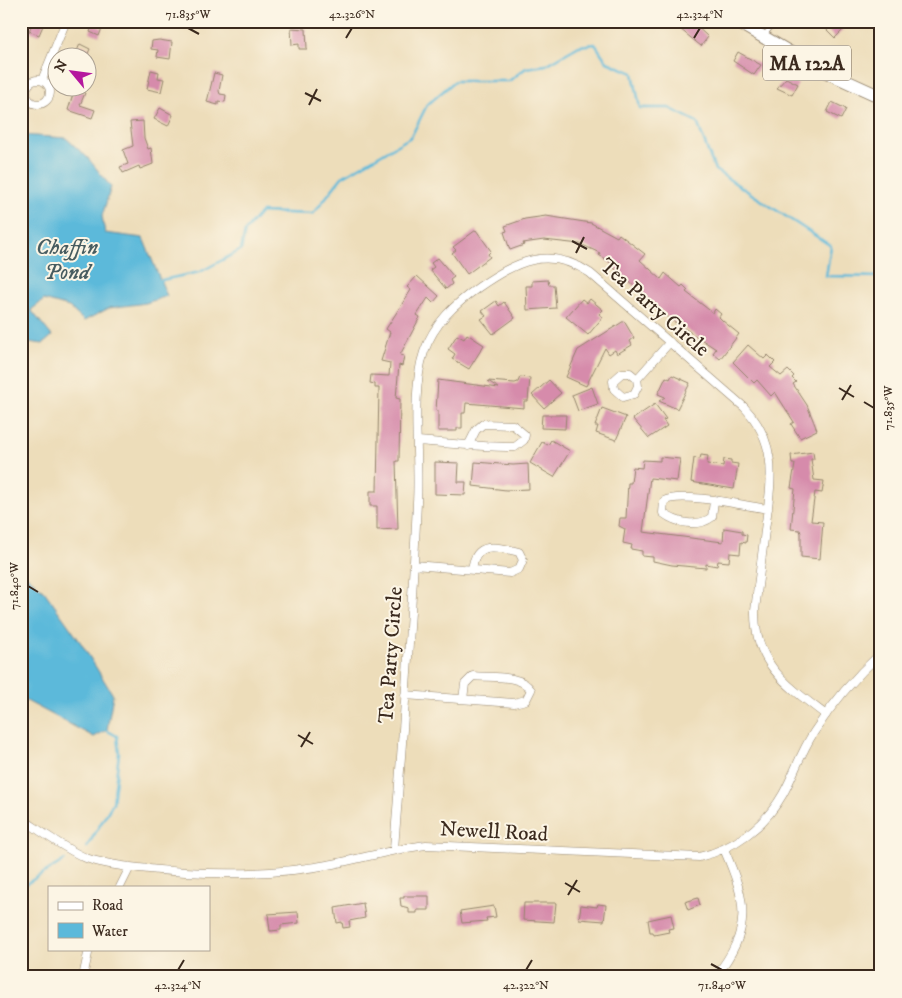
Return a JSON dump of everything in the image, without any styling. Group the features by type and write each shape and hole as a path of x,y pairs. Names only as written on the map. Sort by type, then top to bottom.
{"main road":[{"name":"MA 122A","path":"736,21 813,66 881,97"}],"street":[{"path":"42,80 66,21"},
{"name":"Tea Party Circle","path":"394,849 414,565 418,376 430,338 443,318 460,301 514,265 547,259 577,265 602,282 744,406 760,427 772,468 755,611 759,642 775,673 790,688 826,714"},
{"path":"637,379 670,342"},
{"path":"418,441 468,446 516,447 524,440 525,435 513,426 484,424 476,430 468,446"},
{"path":"714,501 712,517 705,522 685,523 670,519 663,513 664,501 672,496 714,501 768,509"},
{"path":"414,565 472,570 510,573 519,569 523,560 519,552 508,549 484,548 476,553 472,570"},
{"name":"Newell Road","path":"21,818 56,842 86,858 130,867 175,871 290,870 332,864 394,849 426,845 676,858 699,857 724,849 757,827 776,805 805,748 826,714 881,653"},
{"path":"405,695 514,703 526,700 530,690 526,683 515,680 474,676 465,684 462,699"},
{"path":"715,977 730,958 737,944 742,920 740,888 724,849"},
{"path":"120,886 130,867"},
{"path":"83,977 90,950"}],"lane":[{"path":"762,37 775,21"}],"water":[{"name":"Chaffin Pond","path":"21,135 66,138 88,158 111,187 102,216 105,233 143,238 167,296 146,303 109,308 84,321 69,307 44,300 31,310 52,336 43,344 21,341"},
{"path":"21,571 44,591 81,643 113,695 107,730 94,737 21,698"}],"building":[{"path":"33,21 45,21 39,35 29,31"},
{"path":"686,21 691,21 708,37 701,46 680,29"},
{"path":"832,21 843,30 835,38 825,28"},
{"path":"93,24 102,28 99,36 90,32"},
{"path":"291,28 306,29 307,49 299,49 299,44 292,45"},
{"path":"152,41 172,42 170,59 157,57 158,50 151,49"},
{"path":"80,44 88,48 78,48"},
{"path":"738,52 761,65 754,75 733,61"},
{"path":"151,70 159,72 158,78 164,79 161,92 147,89"},
{"path":"214,73 222,75 219,91 220,94 226,95 225,102 218,101 218,105 207,102"},
{"path":"786,78 798,84 792,95 777,88"},
{"path":"72,98 83,98 80,105 95,110 92,118 68,110"},
{"path":"832,102 846,109 841,119 827,112"},
{"path":"160,108 173,115 168,126 154,119"},
{"path":"143,121 144,138 148,149 151,148 153,164 140,169 139,166 123,173 120,167 128,164 123,150 133,146 130,122"},
{"path":"546,216 591,223 617,237 619,234 645,254 640,260 661,279 665,273 681,287 683,285 688,290 686,292 713,313 715,309 721,314 719,317 739,334 720,359 713,353 716,349 670,319 613,267 614,265 599,255 600,253 580,244 544,240 523,243 524,245 510,250 504,232 507,231 505,226 525,219"},
{"path":"476,230 491,251 488,254 490,257 467,274 452,253 456,250 453,247"},
{"path":"438,258 454,277 450,280 452,284 446,289 430,270 434,267 431,263"},
{"path":"417,276 439,296 433,303 428,298 417,315 420,317 400,355 404,356 402,366 399,365 396,398 400,399 399,461 396,461 398,529 377,530 377,506 370,506 370,491 377,491 379,388 375,388 375,384 370,383 371,375 389,376 390,363 381,361 390,332 386,329 411,290 407,287"},
{"path":"548,280 549,285 554,285 556,308 527,310 526,286 532,286 532,281"},
{"path":"582,299 587,303 590,299 603,310 599,314 603,317 588,335 566,317"},
{"path":"496,301 499,306 504,302 515,318 493,334 481,319 486,316 482,311"},
{"path":"624,321 634,338 630,341 632,345 617,354 615,350 609,354 605,348 586,386 566,377 578,350"},
{"path":"467,334 484,345 469,369 452,359 455,354 448,349 457,335 464,339"},
{"path":"748,345 764,359 768,355 775,362 770,367 781,376 788,370 794,376 792,378 796,382 793,384 807,405 817,430 800,438 791,424 794,422 775,392 771,396 757,380 754,383 733,362"},
{"path":"672,375 690,383 677,409 659,401 665,397 658,394 666,377 670,379"},
{"path":"520,377 530,378 528,401 524,401 524,408 466,403 465,413 462,413 462,428 457,428 457,431 438,431 438,411 436,411 438,380 499,388 488,381 515,383 518,382"},
{"path":"549,380 561,393 544,408 532,395"},
{"path":"592,387 598,404 578,411 572,395"},
{"path":"655,404 666,419 663,420 667,426 649,438 633,419"},
{"path":"602,408 626,417 616,440 596,433 598,426 595,426"},
{"path":"542,415 566,415 565,429 541,428"},
{"path":"551,440 570,451 554,477 530,463 542,442 548,445"},
{"path":"813,452 814,459 811,459 814,480 824,481 822,493 815,492 811,521 823,522 820,559 801,557 800,530 791,529 795,489 791,488 795,464 792,464 791,455"},
{"path":"701,455 708,456 707,464 723,466 724,459 738,464 734,489 691,482 694,458 700,459"},
{"path":"660,457 680,459 677,481 650,478 643,532 723,542 724,528 742,531 742,534 747,535 746,543 741,542 740,554 730,553 729,562 718,561 717,566 706,564 706,568 672,565 653,561 653,557 642,556 642,551 631,549 632,545 623,543 625,529 619,526 620,518 626,518 628,483 631,483 633,467 642,468 643,460 660,461"},
{"path":"435,462 459,463 458,482 466,482 465,495 435,494"},
{"path":"475,462 513,465 528,464 529,489 506,490 473,486"},
{"path":"404,896 429,896 429,910 417,910 417,913 409,913 409,908 401,906 400,898 404,898"},
{"path":"698,898 700,905 688,910 685,902"},
{"path":"363,903 365,918 349,921 350,927 343,928 342,922 337,923 335,908"},
{"path":"524,903 556,903 554,922 523,920"},
{"path":"598,904 606,905 604,921 579,919 581,905 597,907"},
{"path":"494,906 496,917 486,918 487,921 462,923 460,911"},
{"path":"298,912 299,923 281,925 281,930 270,931 268,914"},
{"path":"671,915 674,928 668,929 669,932 654,935 653,932 650,932 648,920"}],"waterway":[{"path":"157,281 200,272 241,250 245,231 261,212 313,214 342,177 411,137 427,105 455,81 509,81 526,68 546,65 579,46 595,44 607,62 633,73 640,108 669,108 697,122 715,170 831,246 826,276 881,277"},
{"path":"87,847 113,803 119,753 117,736 104,729"},
{"path":"21,887 65,860"}]}
